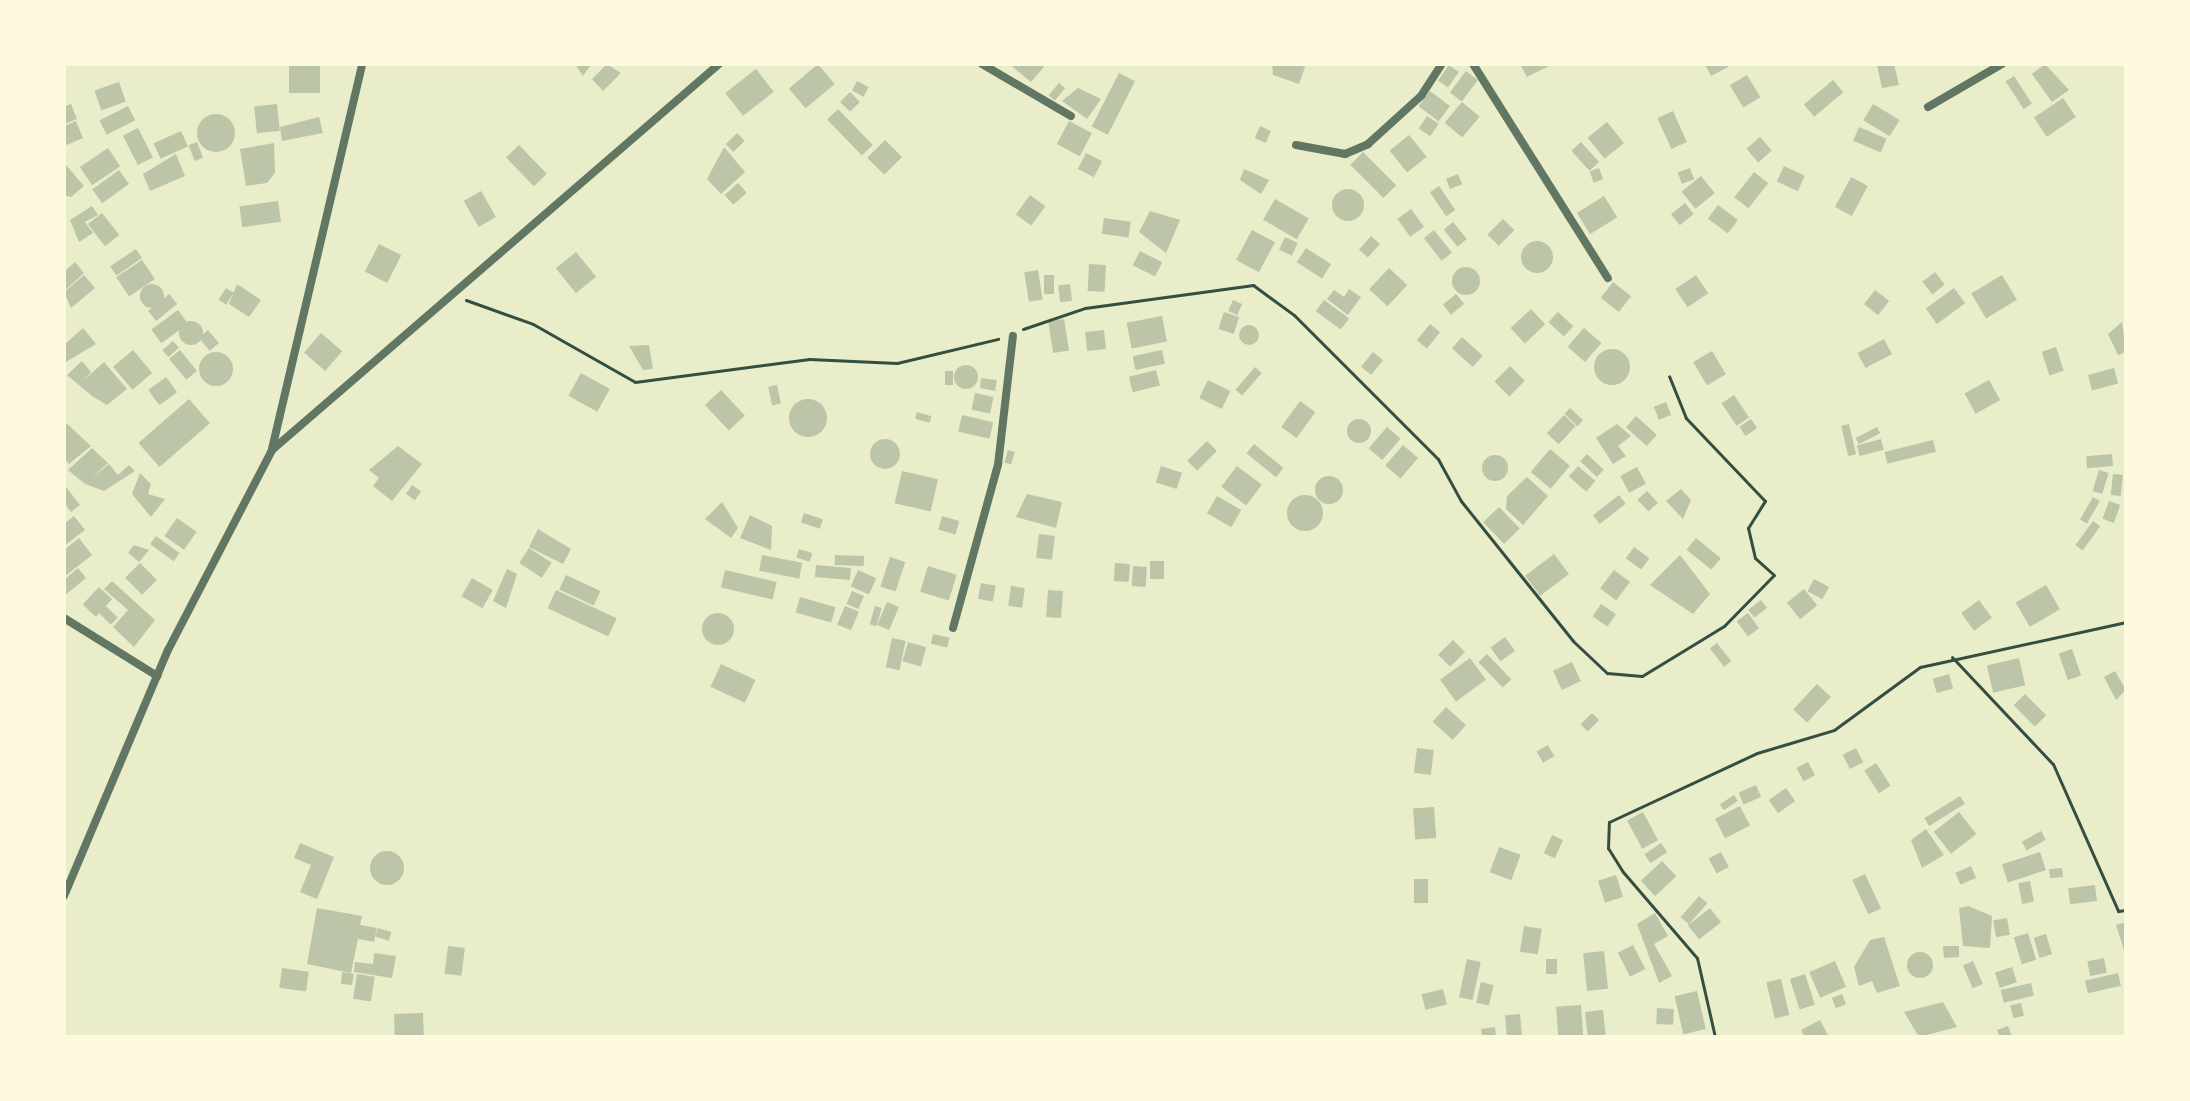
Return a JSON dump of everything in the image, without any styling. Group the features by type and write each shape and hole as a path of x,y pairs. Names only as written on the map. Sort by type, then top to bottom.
{"street":[{"path":"64,896 157,676 272,450 362,64"},
{"path":"272,450 450,301 719,64"},
{"path":"982,64 1071,116"},
{"path":"1296,145 1345,154 1368,144 1421,96 1442,64"},
{"path":"1473,64 1608,278"},
{"path":"1928,107 2002,64"},
{"path":"953,628 998,465 1013,336"},
{"path":"64,618 157,676"}],"path":[{"path":"450,301 475,300 533,324 635,382 809,359 897,363 1013,336 1042,317 1085,308 1253,285 1294,315 1438,459 1461,501 1573,641 1607,673 1642,676 1724,626 1774,575 1755,558 1748,528 1765,501 1686,418 1669,376"},
{"path":"1715,1037 1697,958 1623,872 1608,848 1609,822 1757,753 1834,730 1920,667 1952,657 2126,622"},
{"path":"1952,657 2053,764 2118,911 2126,910"}],"building":[{"path":"289,64 320,64 320,93 289,93"},
{"path":"575,64 587,64 590,66 583,76"},
{"path":"607,64 621,73 603,91 592,79"},
{"path":"818,64 835,84 806,108 789,88"},
{"path":"1009,64 1041,64 1044,67 1031,82"},
{"path":"1272,64 1306,64 1299,84 1273,75"},
{"path":"1520,64 1553,64 1527,77"},
{"path":"1705,64 1727,64 1728,67 1711,76"},
{"path":"1894,64 1899,85 1882,88 1877,66"},
{"path":"2045,64 2069,90 2052,102 2032,74"},
{"path":"1449,65 1459,72 1448,87 1438,81"},
{"path":"756,69 774,92 743,116 725,93"},
{"path":"1466,71 1478,80 1462,102 1450,93"},
{"path":"1119,73 1135,81 1108,135 1092,126"},
{"path":"1747,75 1760,97 1743,108 1730,85"},
{"path":"2014,76 2032,104 2024,109 2006,81"},
{"path":"1833,80 1843,92 1814,117 1804,104"},
{"path":"857,81 869,87 864,97 852,91"},
{"path":"119,82 126,102 101,110 94,90"},
{"path":"1059,83 1065,88 1055,100 1049,95"},
{"path":"1078,88 1101,99 1087,119 1062,101"},
{"path":"1430,91 1450,106 1439,121 1419,106"},
{"path":"850,92 860,102 850,112 840,102"},
{"path":"2063,98 2076,117 2047,137 2034,118"},
{"path":"1462,102 1480,117 1462,137 1445,123"},
{"path":"71,104 77,119 64,124 64,107"},
{"path":"277,104 280,131 257,133 254,106"},
{"path":"1873,104 1900,120 1890,136 1863,120"},
{"path":"128,106 135,120 107,135 99,121"},
{"path":"838,109 873,145 862,155 827,119"},
{"path":"1673,111 1687,142 1671,149 1657,118"},
{"path":"216,114 229,120 235,133 229,146 216,152 203,146 197,133 203,120"},
{"path":"1427,116 1439,124 1430,136 1419,128"},
{"path":"319,117 323,133 282,141 280,127"},
{"path":"76,121 83,138 64,146 64,126"},
{"path":"1069,121 1092,133 1080,156 1057,144"},
{"path":"1607,122 1624,143 1605,159 1588,138"},
{"path":"1260,126 1271,131 1266,143 1255,138"},
{"path":"1859,127 1887,139 1881,153 1853,141"},
{"path":"138,128 153,157 138,165 123,136"},
{"path":"181,131 188,147 161,159 154,143"},
{"path":"737,133 745,141 733,152 726,144"},
{"path":"1409,135 1427,157 1407,172 1390,151"},
{"path":"1760,137 1772,151 1758,162 1746,149"},
{"path":"885,140 902,157 884,175 867,158"},
{"path":"197,142 203,158 195,161 189,145"},
{"path":"1581,142 1599,162 1589,171 1571,151"},
{"path":"274,143 275,173 267,183 246,186 240,149"},
{"path":"519,145 547,174 534,186 506,158"},
{"path":"724,147 745,172 721,194 707,179"},
{"path":"108,148 120,166 92,185 80,167"},
{"path":"1363,152 1396,185 1384,198 1350,165"},
{"path":"1086,153 1102,161 1094,177 1078,169"},
{"path":"176,154 185,176 150,191 143,174"},
{"path":"66,165 84,186 71,197 64,195"},
{"path":"1784,166 1805,176 1798,191 1777,181"},
{"path":"1599,168 1603,179 1594,183 1590,171"},
{"path":"1690,168 1694,179 1682,184 1678,172"},
{"path":"1244,169 1269,180 1261,194 1240,180"},
{"path":"119,170 129,184 102,203 92,189"},
{"path":"1754,172 1768,183 1748,208 1734,197"},
{"path":"1458,174 1462,184 1450,189 1446,179"},
{"path":"1701,176 1715,193 1695,209 1682,192"},
{"path":"1851,177 1868,186 1852,216 1835,207"},
{"path":"738,183 747,193 733,205 725,195"},
{"path":"1439,186 1455,210 1446,216 1430,192"},
{"path":"1348,189 1359,194 1364,205 1359,216 1348,221 1337,216 1332,205 1337,194"},
{"path":"481,191 496,217 479,227 464,201"},
{"path":"1030,195 1045,206 1031,226 1016,214"},
{"path":"1604,196 1617,217 1590,234 1577,213"},
{"path":"1275,199 1309,218 1297,239 1263,220"},
{"path":"278,201 281,222 242,227 239,206"},
{"path":"1685,203 1694,214 1680,225 1671,214"},
{"path":"1718,205 1738,220 1728,234 1708,219"},
{"path":"92,206 98,215 85,222 93,233 79,242 70,220"},
{"path":"1411,209 1424,227 1410,237 1397,219"},
{"path":"1150,211 1180,220 1166,253 1139,232"},
{"path":"102,213 119,235 105,246 88,224"},
{"path":"1104,218 1131,222 1129,238 1102,234"},
{"path":"1503,219 1514,230 1499,246 1487,235"},
{"path":"1453,222 1467,239 1458,247 1444,230"},
{"path":"1252,230 1275,242 1259,272 1236,260"},
{"path":"1434,230 1452,253 1442,261 1424,238"},
{"path":"1371,236 1380,244 1368,257 1359,249"},
{"path":"1285,237 1298,243 1292,256 1279,250"},
{"path":"1537,241 1548,246 1553,257 1548,268 1537,273 1526,268 1521,257 1526,246"},
{"path":"379,244 401,255 387,283 365,272"},
{"path":"1306,248 1331,264 1322,279 1297,262"},
{"path":"136,249 142,258 116,275 110,266"},
{"path":"1140,251 1162,262 1155,277 1133,265"},
{"path":"576,252 596,277 576,293 556,268"},
{"path":"142,260 155,279 129,296 116,277"},
{"path":"75,262 84,273 64,291 64,272"},
{"path":"1089,264 1106,265 1105,292 1088,291"},
{"path":"1466,267 1476,271 1480,281 1476,291 1466,295 1456,291 1452,281 1456,271"},
{"path":"1389,268 1407,285 1388,306 1369,289"},
{"path":"1038,270 1043,300 1029,302 1024,272"},
{"path":"1935,272 1945,285 1932,294 1922,282"},
{"path":"84,275 95,288 71,308 64,292"},
{"path":"1044,275 1054,275 1054,294 1044,294"},
{"path":"1696,275 1708,293 1688,307 1675,289"},
{"path":"2002,275 2017,300 1986,318 1971,294"},
{"path":"1613,282 1631,296 1619,312 1601,298"},
{"path":"152,284 161,287 164,296 161,305 152,308 143,305 140,296 143,287"},
{"path":"237,284 261,300 249,317 229,304"},
{"path":"1070,284 1072,301 1060,302 1058,285"},
{"path":"226,288 234,293 226,305 219,300"},
{"path":"1954,288 1965,303 1937,324 1926,309"},
{"path":"1349,289 1361,297 1348,315 1327,299 1334,290 1344,297"},
{"path":"1875,290 1889,301 1878,315 1864,304"},
{"path":"169,294 177,304 156,321 148,311"},
{"path":"1456,294 1464,304 1451,315 1443,305"},
{"path":"1233,300 1242,304 1237,315 1228,311"},
{"path":"1324,300 1349,318 1341,330 1316,311"},
{"path":"1531,309 1545,324 1525,343 1511,328"},
{"path":"178,310 188,324 161,343 151,329"},
{"path":"1224,312 1239,317 1234,334 1218,329"},
{"path":"1558,312 1573,326 1564,337 1548,322"},
{"path":"1162,316 1167,342 1132,348 1127,323"},
{"path":"1064,319 1069,351 1053,353 1048,322"},
{"path":"191,321 200,324 203,333 200,342 191,345 182,342 179,333 182,324"},
{"path":"2122,322 2126,352 2118,355 2108,334"},
{"path":"1430,324 1440,332 1427,349 1417,340"},
{"path":"1245,325 1253,325 1259,335 1253,345 1245,345 1239,339 1239,331"},
{"path":"83,328 96,344 64,363 64,345"},
{"path":"1584,328 1601,343 1585,362 1568,347"},
{"path":"208,330 219,343 210,351 199,338"},
{"path":"1104,330 1106,349 1087,351 1085,332"},
{"path":"321,333 342,351 325,371 304,353"},
{"path":"1462,337 1483,356 1473,367 1452,348"},
{"path":"1884,339 1892,354 1865,368 1858,353"},
{"path":"173,341 179,348 168,357 162,350"},
{"path":"649,345 653,369 643,370 629,346"},
{"path":"2056,347 2064,371 2049,375 2042,352"},
{"path":"1612,349 1625,354 1630,367 1625,380 1612,385 1599,380 1594,367 1599,354"},
{"path":"133,350 152,373 132,390 113,367"},
{"path":"180,350 197,371 186,380 169,359"},
{"path":"1162,350 1165,364 1136,370 1133,356"},
{"path":"1712,351 1726,374 1707,385 1693,362"},
{"path":"216,352 228,357 233,369 228,381 216,386 204,381 199,369 204,357"},
{"path":"1373,352 1383,360 1371,375 1361,367"},
{"path":"82,361 91,372 84,380 104,362 127,389 107,405 92,396 67,375"},
{"path":"966,365 975,368 978,377 975,386 966,389 957,386 954,377 957,368"},
{"path":"1510,366 1525,381 1509,396 1494,382"},
{"path":"1255,367 1262,373 1242,396 1235,390"},
{"path":"2114,368 2118,383 2092,390 2088,375"},
{"path":"1156,370 1160,386 1133,392 1129,377"},
{"path":"945,371 953,371 953,385 945,385"},
{"path":"581,373 610,389 597,412 568,396"},
{"path":"166,377 177,392 159,405 148,390"},
{"path":"981,378 997,380 995,391 980,388"},
{"path":"1208,380 1230,391 1222,409 1199,398"},
{"path":"1989,380 2000,400 1976,414 1965,394"},
{"path":"777,385 781,404 772,405 768,387"},
{"path":"721,390 745,416 729,431 705,405"},
{"path":"975,393 994,397 990,414 971,410"},
{"path":"1734,395 1749,417 1737,426 1722,403"},
{"path":"189,399 210,423 159,467 138,443"},
{"path":"808,399 821,405 827,418 821,431 808,437 795,431 789,418 795,405"},
{"path":"1300,401 1315,412 1297,438 1281,427"},
{"path":"1666,402 1671,415 1659,420 1654,407"},
{"path":"1570,408 1583,420 1578,426 1565,414"},
{"path":"917,412 931,416 929,423 915,419"},
{"path":"962,415 993,422 989,439 958,432"},
{"path":"1564,415 1576,426 1559,444 1547,433"},
{"path":"1636,416 1657,435 1647,446 1626,427"},
{"path":"1359,419 1368,422 1371,431 1368,440 1359,443 1350,440 1347,431 1350,422"},
{"path":"1751,419 1757,428 1746,436 1739,427"},
{"path":"64,421 91,446 69,464 64,458"},
{"path":"1617,424 1631,436 1618,446 1626,456 1613,464 1596,438"},
{"path":"1849,424 1856,454 1848,456 1841,426"},
{"path":"1387,427 1401,439 1382,460 1369,448"},
{"path":"1877,427 1880,433 1859,444 1856,438"},
{"path":"885,439 896,443 900,454 896,465 885,469 874,465 870,454 874,443"},
{"path":"1881,439 1884,450 1860,456 1857,445"},
{"path":"1933,440 1936,452 1887,464 1884,452"},
{"path":"1207,441 1217,451 1197,471 1187,461"},
{"path":"1254,444 1284,468 1276,477 1246,453"},
{"path":"1403,445 1418,458 1400,478 1385,465"},
{"path":"398,446 422,464 392,501 373,486 379,478 369,470"},
{"path":"92,448 108,463 91,479 109,464 118,475 129,465 135,471 104,491 85,484 68,470"},
{"path":"1550,449 1570,466 1551,489 1531,472"},
{"path":"1008,450 1015,452 1011,464 1004,462"},
{"path":"1587,454 1604,470 1597,477 1580,461"},
{"path":"2112,454 2113,466 2087,468 2086,456"},
{"path":"1495,455 1504,459 1508,468 1504,477 1495,481 1486,477 1482,468 1486,459"},
{"path":"1161,466 1182,473 1177,489 1156,482"},
{"path":"1237,466 1262,485 1246,505 1221,487"},
{"path":"1578,466 1595,481 1586,492 1569,477"},
{"path":"1637,467 1646,484 1629,493 1620,476"},
{"path":"2099,470 2109,473 2102,494 2093,491"},
{"path":"902,471 938,479 931,511 895,503"},
{"path":"140,473 151,484 148,494 165,499 151,517 132,494"},
{"path":"2113,474 2123,475 2121,496 2111,495"},
{"path":"1329,476 1339,480 1343,490 1339,500 1329,504 1319,500 1315,490 1319,480"},
{"path":"1527,477 1548,496 1523,525 1506,509 1507,496"},
{"path":"412,485 421,491 415,500 406,494"},
{"path":"66,487 80,505 71,512 64,503"},
{"path":"1681,489 1691,500 1683,519 1666,501"},
{"path":"1647,491 1658,503 1648,512 1637,500"},
{"path":"1027,494 1062,502 1056,528 1016,517"},
{"path":"1305,495 1318,500 1323,513 1318,526 1305,531 1292,526 1287,513 1292,500"},
{"path":"1619,495 1626,504 1600,524 1593,515"},
{"path":"1217,496 1241,510 1231,527 1207,513"},
{"path":"2093,497 2100,501 2087,524 2080,520"},
{"path":"2109,501 2120,505 2114,523 2103,519"},
{"path":"722,502 738,528 731,538 705,519"},
{"path":"1499,507 1520,529 1504,544 1483,522"},
{"path":"804,513 823,519 820,529 801,523"},
{"path":"750,515 772,526 771,550 740,538"},
{"path":"74,516 85,530 64,546 64,524"},
{"path":"942,516 959,521 955,534 938,529"},
{"path":"177,518 197,532 184,550 164,536"},
{"path":"2093,521 2100,526 2083,551 2075,545"},
{"path":"538,529 571,549 563,564 529,547"},
{"path":"1039,534 1055,536 1052,560 1036,558"},
{"path":"156,536 179,553 174,561 150,544"},
{"path":"79,538 92,555 64,577 64,550"},
{"path":"1696,538 1721,558 1711,570 1687,550"},
{"path":"134,545 149,550 139,562 128,553"},
{"path":"1634,547 1649,558 1641,569 1626,558"},
{"path":"529,548 552,563 542,578 519,563"},
{"path":"799,549 812,553 810,562 796,558"},
{"path":"1554,554 1569,574 1540,596 1525,576"},
{"path":"762,555 802,563 799,579 759,571"},
{"path":"835,555 864,556 864,566 835,565"},
{"path":"1680,555 1710,594 1693,614 1650,585"},
{"path":"890,557 905,562 896,591 880,586"},
{"path":"1150,561 1164,561 1164,579 1150,579"},
{"path":"140,563 157,580 142,595 125,578"},
{"path":"1115,563 1130,564 1129,582 1114,581"},
{"path":"816,565 851,568 850,580 815,577"},
{"path":"928,566 957,575 949,601 920,592"},
{"path":"1133,566 1147,567 1146,587 1132,586"},
{"path":"78,568 86,578 64,596 64,580"},
{"path":"507,569 517,574 506,608 493,601"},
{"path":"725,570 777,582 773,599 721,588"},
{"path":"858,570 876,578 869,595 851,586"},
{"path":"1614,570 1630,582 1616,600 1600,588"},
{"path":"566,575 600,591 594,606 559,590"},
{"path":"472,578 493,590 482,608 462,596"},
{"path":"1814,579 1829,587 1822,599 1807,591"},
{"path":"112,581 155,620 134,647 113,627 128,610 104,589"},
{"path":"981,583 996,586 993,602 978,599"},
{"path":"2046,585 2060,609 2030,627 2016,603"},
{"path":"1011,586 1025,588 1022,608 1008,606"},
{"path":"99,587 112,599 96,617 83,605"},
{"path":"1804,589 1817,605 1800,619 1787,603"},
{"path":"556,590 617,618 608,636 548,608"},
{"path":"1048,590 1063,591 1061,618 1046,617"},
{"path":"852,591 864,596 858,609 847,604"},
{"path":"800,597 836,607 831,623 796,612"},
{"path":"1761,600 1767,608 1754,618 1748,610"},
{"path":"1979,600 1992,618 1974,631 1961,613"},
{"path":"887,602 899,607 889,630 877,625"},
{"path":"1601,604 1616,614 1608,627 1593,616"},
{"path":"105,605 118,618 111,625 98,612"},
{"path":"845,606 859,612 851,630 837,624"},
{"path":"875,606 882,608 876,626 870,624"},
{"path":"718,613 729,618 734,629 729,640 718,645 707,640 702,629 707,618"},
{"path":"1748,613 1759,628 1748,637 1737,621"},
{"path":"933,634 950,638 947,648 931,644"},
{"path":"1505,637 1515,651 1500,661 1490,648"},
{"path":"892,638 906,641 899,670 886,667"},
{"path":"1453,640 1465,652 1450,667 1438,655"},
{"path":"908,642 926,647 921,666 902,661"},
{"path":"1717,643 1731,661 1724,667 1710,649"},
{"path":"2072,649 2081,675 2068,680 2059,654"},
{"path":"1487,654 1511,679 1503,688 1478,662"},
{"path":"1470,658 1486,680 1456,702 1440,680"},
{"path":"2019,658 2025,685 1993,693 1987,665"},
{"path":"1572,662 1581,681 1562,690 1553,671"},
{"path":"721,664 755,680 745,703 710,687"},
{"path":"2115,671 2126,690 2116,700 2104,677"},
{"path":"1949,674 1953,688 1937,693 1933,679"},
{"path":"1817,684 1831,697 1807,723 1793,710"},
{"path":"2025,694 2046,715 2035,727 2014,705"},
{"path":"1446,707 1466,725 1453,740 1433,722"},
{"path":"1592,713 1599,720 1588,731 1581,724"},
{"path":"1548,745 1554,756 1543,763 1537,751"},
{"path":"1417,748 1434,750 1431,775 1414,773"},
{"path":"1856,748 1863,762 1850,769 1843,755"},
{"path":"1808,762 1815,775 1804,781 1797,768"},
{"path":"1876,763 1891,786 1879,793 1864,771"},
{"path":"1756,785 1761,797 1744,804 1739,792"},
{"path":"1786,788 1795,801 1778,813 1769,800"},
{"path":"1734,795 1738,801 1724,810 1720,805"},
{"path":"1960,796 1965,804 1929,826 1924,818"},
{"path":"1740,806 1750,826 1725,838 1715,819"},
{"path":"1434,807 1436,838 1415,839 1413,808"},
{"path":"1643,812 1658,840 1642,849 1627,820"},
{"path":"1959,812 1976,834 1951,854 1934,832"},
{"path":"1926,829 1944,855 1922,868 1911,840"},
{"path":"2041,831 2046,840 2027,850 2022,842"},
{"path":"1552,835 1563,840 1555,858 1544,853"},
{"path":"300,843 334,857 317,899 300,892 311,865 294,858"},
{"path":"1661,843 1667,852 1651,863 1644,854"},
{"path":"1499,847 1521,855 1511,880 1490,872"},
{"path":"387,851 399,856 404,868 399,880 387,885 375,880 370,868 375,856"},
{"path":"1721,852 1729,867 1717,874 1709,859"},
{"path":"2040,852 2046,870 2008,882 2002,864"},
{"path":"1662,861 1676,876 1655,896 1641,881"},
{"path":"1971,866 1976,878 1960,885 1955,873"},
{"path":"2062,868 2063,877 2050,878 2049,869"},
{"path":"1865,874 1881,908 1868,914 1852,880"},
{"path":"1616,875 1623,897 1605,903 1598,881"},
{"path":"1414,879 1428,879 1428,903 1414,903"},
{"path":"2030,881 2034,902 2022,904 2018,883"},
{"path":"2095,885 2097,901 2070,904 2068,888"},
{"path":"1699,896 1707,903 1689,924 1681,917"},
{"path":"1968,906 1992,916 1990,948 1963,946 1959,908"},
{"path":"317,908 362,916 360,925 377,928 374,942 358,939 351,973 307,964"},
{"path":"1710,908 1721,922 1699,939 1688,925"},
{"path":"1655,913 1668,936 1654,944 1672,976 1659,983 1637,924"},
{"path":"2007,918 2010,935 1996,937 1993,920"},
{"path":"2126,922 2126,953 2125,953 2116,925"},
{"path":"1524,926 1542,929 1538,954 1520,952"},
{"path":"378,928 391,932 389,941 375,937"},
{"path":"2028,933 2036,960 2022,964 2014,937"},
{"path":"2046,934 2052,954 2040,958 2034,938"},
{"path":"1884,937 1900,986 1877,993 1872,981 1859,986 1854,967 1870,940"},
{"path":"1633,945 1645,969 1630,977 1618,953"},
{"path":"448,946 465,948 461,976 445,974"},
{"path":"1943,946 1959,946 1959,957 1944,958"},
{"path":"1604,951 1608,989 1587,991 1583,953"},
{"path":"1920,952 1929,956 1933,965 1929,974 1920,978 1911,974 1907,965 1911,956"},
{"path":"374,953 396,956 392,978 354,972 355,962 373,964"},
{"path":"2104,958 2107,973 2090,976 2087,961"},
{"path":"1467,959 1481,962 1473,1000 1459,997"},
{"path":"1546,959 1557,959 1557,974 1546,974"},
{"path":"1835,961 1846,987 1820,998 1809,972"},
{"path":"1973,961 1983,984 1973,988 1963,965"},
{"path":"2012,967 2017,982 2000,988 1995,973"},
{"path":"282,968 309,972 306,992 279,988"},
{"path":"342,972 354,974 352,985 341,984"},
{"path":"2118,973 2121,986 2088,993 2085,981"},
{"path":"357,974 375,977 371,1002 353,999"},
{"path":"1805,974 1815,1004 1800,1009 1790,979"},
{"path":"1781,979 1789,1015 1775,1018 1766,982"},
{"path":"1481,982 1494,985 1489,1005 1476,1002"},
{"path":"2031,983 2034,996 2004,1003 2001,990"},
{"path":"1443,989 1447,1005 1426,1010 1422,994"},
{"path":"1697,991 1706,1029 1683,1034 1675,996"},
{"path":"1842,994 1846,1004 1836,1008 1832,998"},
{"path":"1943,1002 1957,1027 1919,1037 1904,1012"},
{"path":"2021,1003 2024,1016 2013,1018 2010,1005"},
{"path":"1581,1005 1583,1037 1558,1037 1556,1007"},
{"path":"1657,1008 1674,1009 1673,1025 1656,1024"},
{"path":"1603,1010 1606,1037 1588,1037 1585,1012"},
{"path":"423,1013 424,1037 395,1037 394,1014"},
{"path":"1520,1014 1522,1037 1507,1037 1505,1015"},
{"path":"1820,1020 1829,1037 1805,1037 1801,1030"},
{"path":"2008,1026 2012,1036 2000,1037 1997,1030"},
{"path":"1495,1027 1496,1037 1482,1037 1481,1029"}]}
